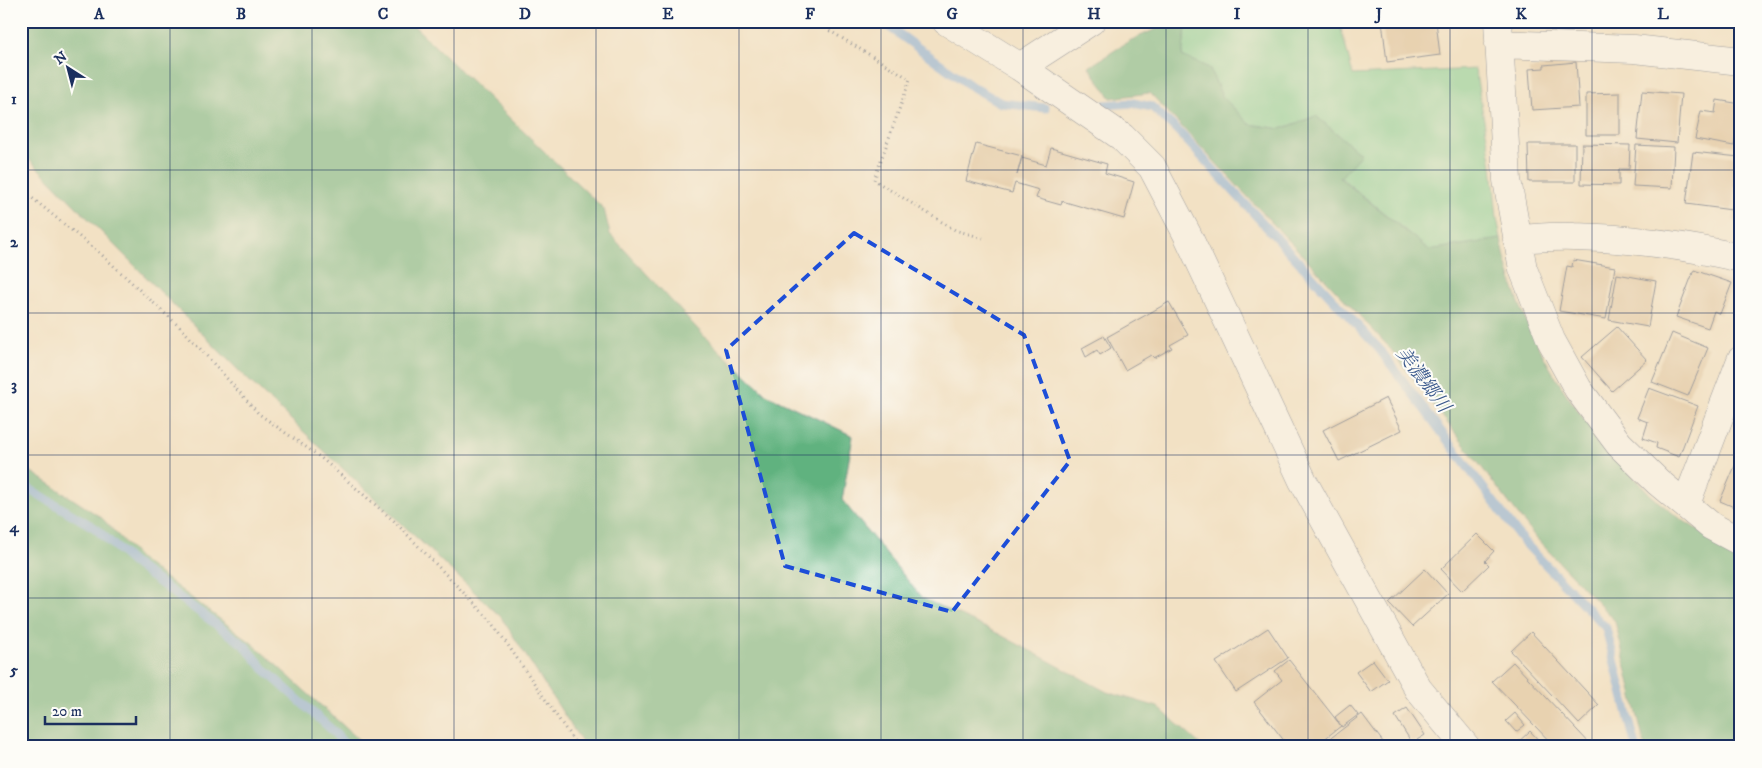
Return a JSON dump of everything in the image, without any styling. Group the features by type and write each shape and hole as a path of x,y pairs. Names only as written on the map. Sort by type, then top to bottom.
{"street":[{"path":"946,21 1020,67 1122,137 1152,167 1187,234 1303,481 1418,689 1466,747"},
{"path":"1020,67 1090,21"},
{"path":"1741,61 1498,33 1507,180 1517,239 1524,270 1551,340 1578,389 1619,444 1658,482 1711,526 1741,542"},
{"path":"1517,239 1574,237 1634,241 1714,252 1741,258"},
{"path":"1686,504 1741,360"}],"path":[{"path":"818,21 830,31 910,79 874,180 956,230 983,238"},
{"path":"21,189 103,256 185,332 259,414 320,457 394,521 492,622 578,747"}],"highlighted area":[{"path":"854,233 1024,335 1070,461 952,612 785,566 726,350"}],"green space":[{"path":"21,21 409,21 604,209 610,234 705,337 766,394 853,436 842,500 922,598 999,634 1107,692 1158,707 1203,747 585,747 501,617 242,374 21,151"},
{"path":"1174,21 1187,21 1182,56 1209,68 1222,96 1249,124 1281,129 1316,116 1361,154 1340,178 1429,250 1501,239 1518,301 1531,331 1545,359 1580,413 1621,463 1660,503 1671,512 1741,556 1741,577 1738,585 1741,593 1741,747 1645,747 1615,621 1536,538 1389,347 1150,93 1111,98 1089,67 1129,41"},
{"path":"1187,21 1339,21 1353,75 1475,69 1492,166 1501,239 1429,250 1340,177 1361,154 1316,116 1281,129 1249,124 1222,96 1209,68 1182,56"},
{"path":"21,465 102,518 140,559 253,644 367,747 21,747"}],"building":[{"path":"1382,21 1436,21 1440,55 1387,62"},
{"path":"1576,62 1579,107 1532,110 1529,69 1544,68 1544,65"},
{"path":"1642,91 1681,94 1677,143 1637,139"},
{"path":"1620,93 1620,135 1586,135 1586,94"},
{"path":"1717,100 1741,104 1734,146 1695,139 1701,111 1715,113"},
{"path":"976,144 1022,156 1017,175 1022,158 1046,165 1051,148 1107,164 1105,173 1134,182 1124,219 1062,201 1061,205 1036,198 1039,190 1015,183 1012,193 966,181"},
{"path":"1528,144 1575,144 1575,182 1529,182"},
{"path":"1582,144 1630,145 1629,169 1619,169 1619,185 1581,184"},
{"path":"1636,145 1674,147 1672,188 1633,186"},
{"path":"1693,152 1739,157 1732,210 1686,204"},
{"path":"1741,187 1741,222 1733,221"},
{"path":"1573,260 1615,267 1606,319 1559,311 1567,266 1572,267"},
{"path":"1694,270 1732,283 1720,314 1714,311 1708,328 1676,317"},
{"path":"1617,274 1656,281 1648,327 1609,320"},
{"path":"1169,302 1188,335 1170,345 1172,348 1154,358 1151,355 1125,370 1107,337"},
{"path":"1617,327 1647,360 1612,391 1582,357"},
{"path":"1672,333 1708,348 1688,396 1652,382"},
{"path":"1104,336 1111,348 1100,355 1097,350 1086,357 1082,348"},
{"path":"1649,388 1698,406 1679,457 1656,448 1657,443 1643,438 1648,422 1637,418"},
{"path":"1386,398 1402,430 1339,461 1323,430"},
{"path":"1735,466 1741,468 1741,510 1720,501"},
{"path":"1477,534 1494,551 1485,561 1489,565 1462,591 1441,569"},
{"path":"1425,569 1448,594 1412,627 1389,603"},
{"path":"1268,628 1288,658 1236,692 1216,662"},
{"path":"1531,632 1599,705 1579,724 1511,651"},
{"path":"1289,660 1341,726 1314,747 1289,747 1254,702 1282,680 1275,671"},
{"path":"1373,660 1388,680 1371,692 1356,672"},
{"path":"1513,662 1593,747 1555,747 1492,681"},
{"path":"1350,705 1358,715 1342,727 1335,717"},
{"path":"1407,708 1425,735 1412,743 1395,716"},
{"path":"1515,713 1525,725 1516,732 1506,721"},
{"path":"1362,714 1386,746 1325,747 1323,744"},
{"path":"1530,731 1545,747 1513,747"}],"waterway":[{"name":"美濃郷川","path":"881,21 971,86 1001,103 1045,108"},
{"name":"美濃郷川","path":"1104,105 1133,103 1152,107 1177,130 1380,350 1523,541 1606,628 1636,747"},
{"path":"21,484 95,528 133,563 244,645 265,670 332,730 347,747"}]}
